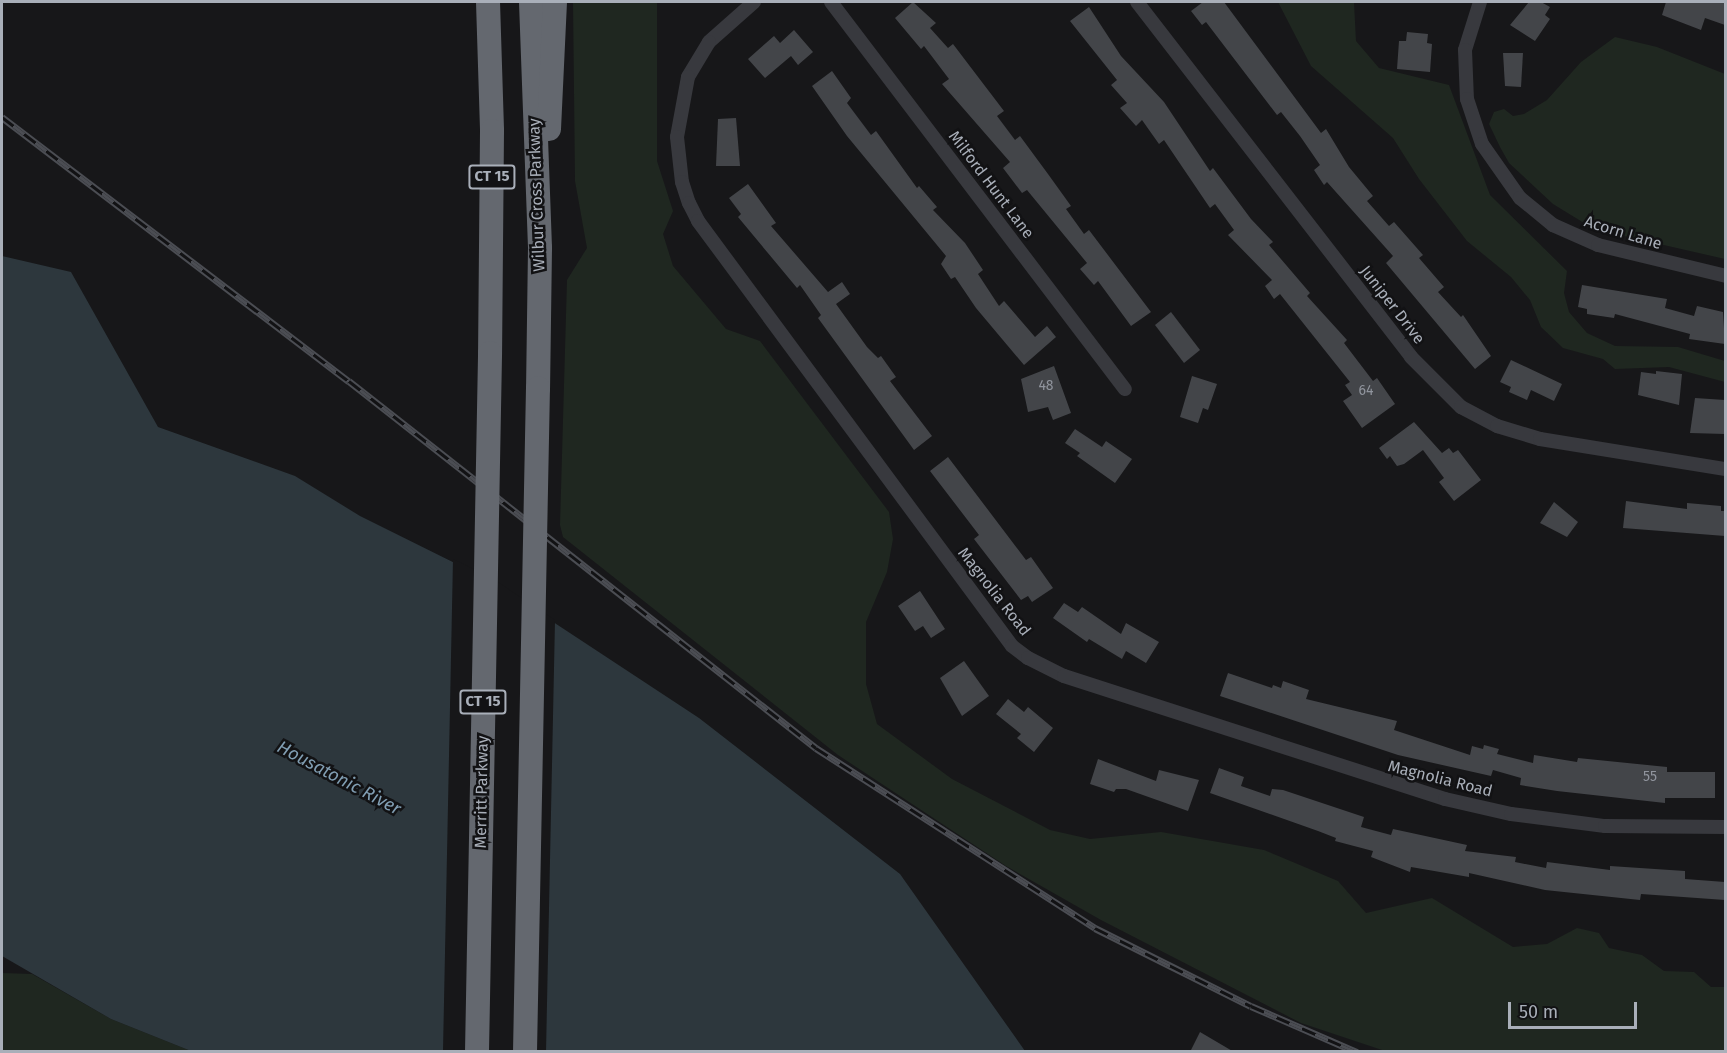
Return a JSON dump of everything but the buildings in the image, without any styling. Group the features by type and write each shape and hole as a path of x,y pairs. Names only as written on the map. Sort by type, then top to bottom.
{"highway":[{"name":"Merritt Parkway","path":"477,1052 490,353 492,131 488,2"},
{"name":"Wilbur Cross Parkway","path":"525,1052 540,248 531,2"},
{"path":"540,248 553,79 555,2"}],"street":[{"name":"Magnolia Road","path":"754,2 709,42 688,77 677,137 679,166 689,203 698,221 1012,646 1028,658 1064,676 1445,799 1605,826 1725,827"},
{"name":"Milford Hunt Lane","path":"831,2 1125,388"},
{"name":"Juniper Drive","path":"1137,2 1411,357 1461,407 1497,426 1540,439 1725,469"},
{"name":"Acorn Lane","path":"1480,2 1465,50 1467,99 1482,144 1520,198 1553,225 1598,245 1725,276"}],"shaded area":[{"path":"573,2 657,2 657,161 673,211 663,234 673,266 726,329 760,341 889,512 893,539 887,572 866,622 866,684 877,724 952,779 1050,830 1090,839 1161,832 1264,850 1338,881 1366,913 1432,898 1513,947 1547,944 1577,928 1599,933 1609,948 1642,955 1664,971 1694,972 1711,987 1725,987 1725,1051 1385,1051 1301,1023 1101,920 1006,866 838,755 563,537 560,525 567,280 587,248 575,181"},
{"path":"1278,2 1354,2 1356,41 1379,68 1449,85 1490,195 1567,271 1564,293 1569,312 1587,333 1615,346 1678,347 1725,361 1725,382 1669,367 1615,369 1603,359 1563,348 1541,327 1530,300 1511,277 1467,241 1419,179 1393,138 1311,66"},
{"path":"1615,37 1657,47 1725,74 1725,259 1620,235 1584,223 1553,204 1509,163 1500,147 1489,124 1494,112 1504,109 1513,116 1524,114 1547,100 1581,62"},
{"path":"2,973 32,974 111,1019 191,1051 2,1052"}],"water":[{"name":"Housatonic River","path":"2,256 71,272 158,427 295,476 360,516 491,581 699,718 900,874 1025,1051 191,1051 111,1019 2,956"}],"pier":[{"path":"453,559 492,578 555,620 546,1052 443,1051"}],"railway":[{"path":"2,117 349,381 816,748 1095,928 1251,1006 1357,1052"}]}
